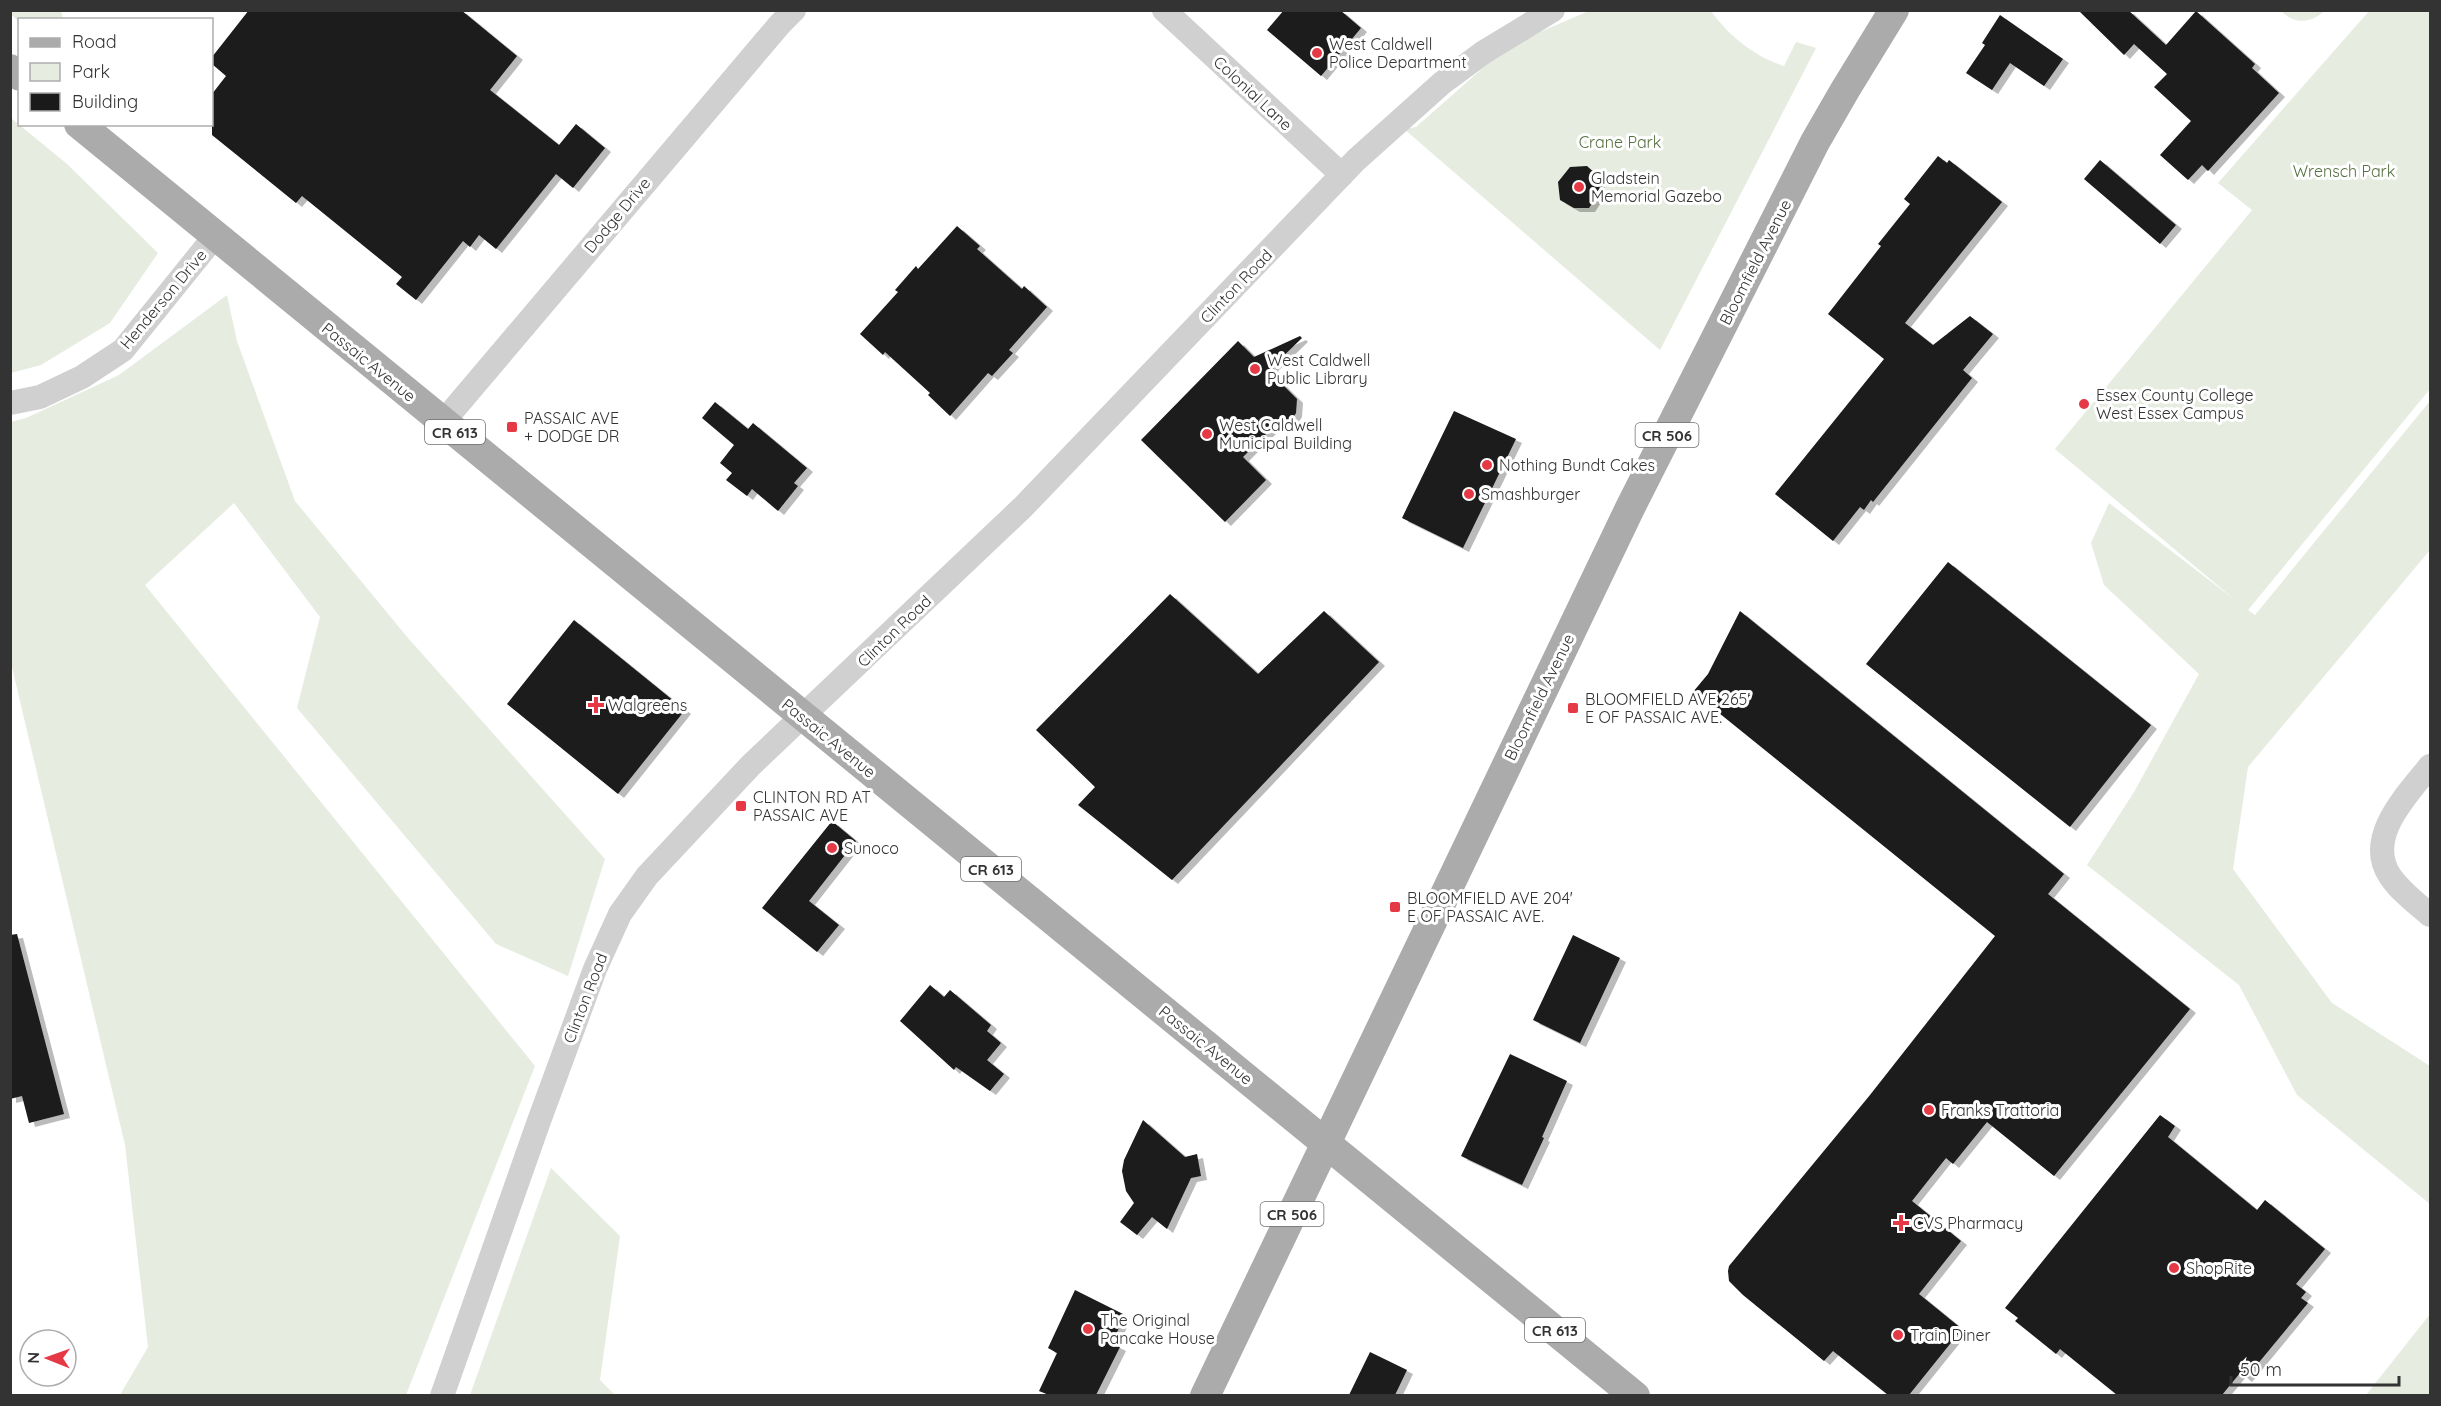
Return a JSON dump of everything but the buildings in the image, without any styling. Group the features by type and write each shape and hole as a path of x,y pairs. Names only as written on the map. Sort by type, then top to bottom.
{"main road":[{"name":"Bloomfield Avenue","path":"1205,1395 1630,508 1815,142 1894,10"},
{"name":"Passaic Avenue","path":"81,126 1635,1395"}],"street":[{"name":"Dodge Drive","path":"443,422 694,123 794,10"},
{"name":"Colonial Lane","path":"1164,10 1342,175"},
{"name":"Clinton Road","path":"442,1395 538,1121 596,969 620,914 647,876 751,765 1023,507 1342,175 1442,83 1485,52 1553,10"},
{"name":"Henderson Drive","path":"10,403 40,396 82,377 123,350 215,236"},
{"path":"2430,766 2394,812 2383,846 2384,864 2390,877 2430,915"}],"green space":[{"path":"11,10 61,11 63,18 18,18 18,21 11,14"},
{"name":"Wrensch Park","path":"2370,10 2430,11 2430,389 2248,610 2255,615 2430,401 2430,550 2248,767 2233,869 2332,1003 2430,1066 2430,1204 2297,1095 2239,985 2087,865 2134,792 2199,674 2104,585 2091,543 2109,503 2235,600 2055,449 2252,210 2218,183"},
{"name":"Crane Park","path":"1589,11 1711,11 1743,44 1763,57 1784,66 1796,42 1816,48 1660,350 1404,129 1416,127 1509,45"},
{"path":"2281,11 2324,11 2314,18 2303,21 2292,19"},
{"path":"11,118 67,164 158,253 110,323 41,365 11,373"},
{"path":"227,295 237,341 295,501 408,638 605,859 568,976 496,944 297,708 320,617 234,503 145,585 535,1066 406,1395 120,1395 148,1347 125,1145 11,663 11,422 26,418 119,375"},
{"path":"551,1168 620,1236 600,1380 615,1395 470,1395"},
{"path":"2430,1314 2430,1395 2366,1395"}],"place":[{"name":"West Caldwell Police Department","path":"1317,53"},
{"name":"Gladstein Memorial Gazebo","path":"1579,187"},
{"name":"West Caldwell Public Library","path":"1255,369"},
{"name":"Essex County College West Essex Campus","path":"2084,404"},
{"name":"PASSAIC AVE + DODGE DR","path":"512,427"},
{"name":"West Caldwell Municipal Building","path":"1207,434"},
{"name":"Nothing Bundt Cakes","path":"1487,465"},
{"name":"Smashburger","path":"1469,494"},
{"name":"Walgreens","path":"596,705"},
{"name":"BLOOMFIELD AVE 265' E OF PASSAIC AVE.","path":"1573,708"},
{"name":"CLINTON RD AT PASSAIC AVE","path":"741,806"},
{"name":"Sunoco","path":"832,848"},
{"name":"BLOOMFIELD AVE 204' E OF PASSAIC AVE.","path":"1395,907"},
{"name":"Franks Trattoria","path":"1929,1110"},
{"name":"CVS Pharmacy","path":"1901,1223"},
{"name":"ShopRite","path":"2174,1268"},
{"name":"The Original Pancake House","path":"1088,1329"},
{"name":"Train Diner","path":"1898,1335"}]}
